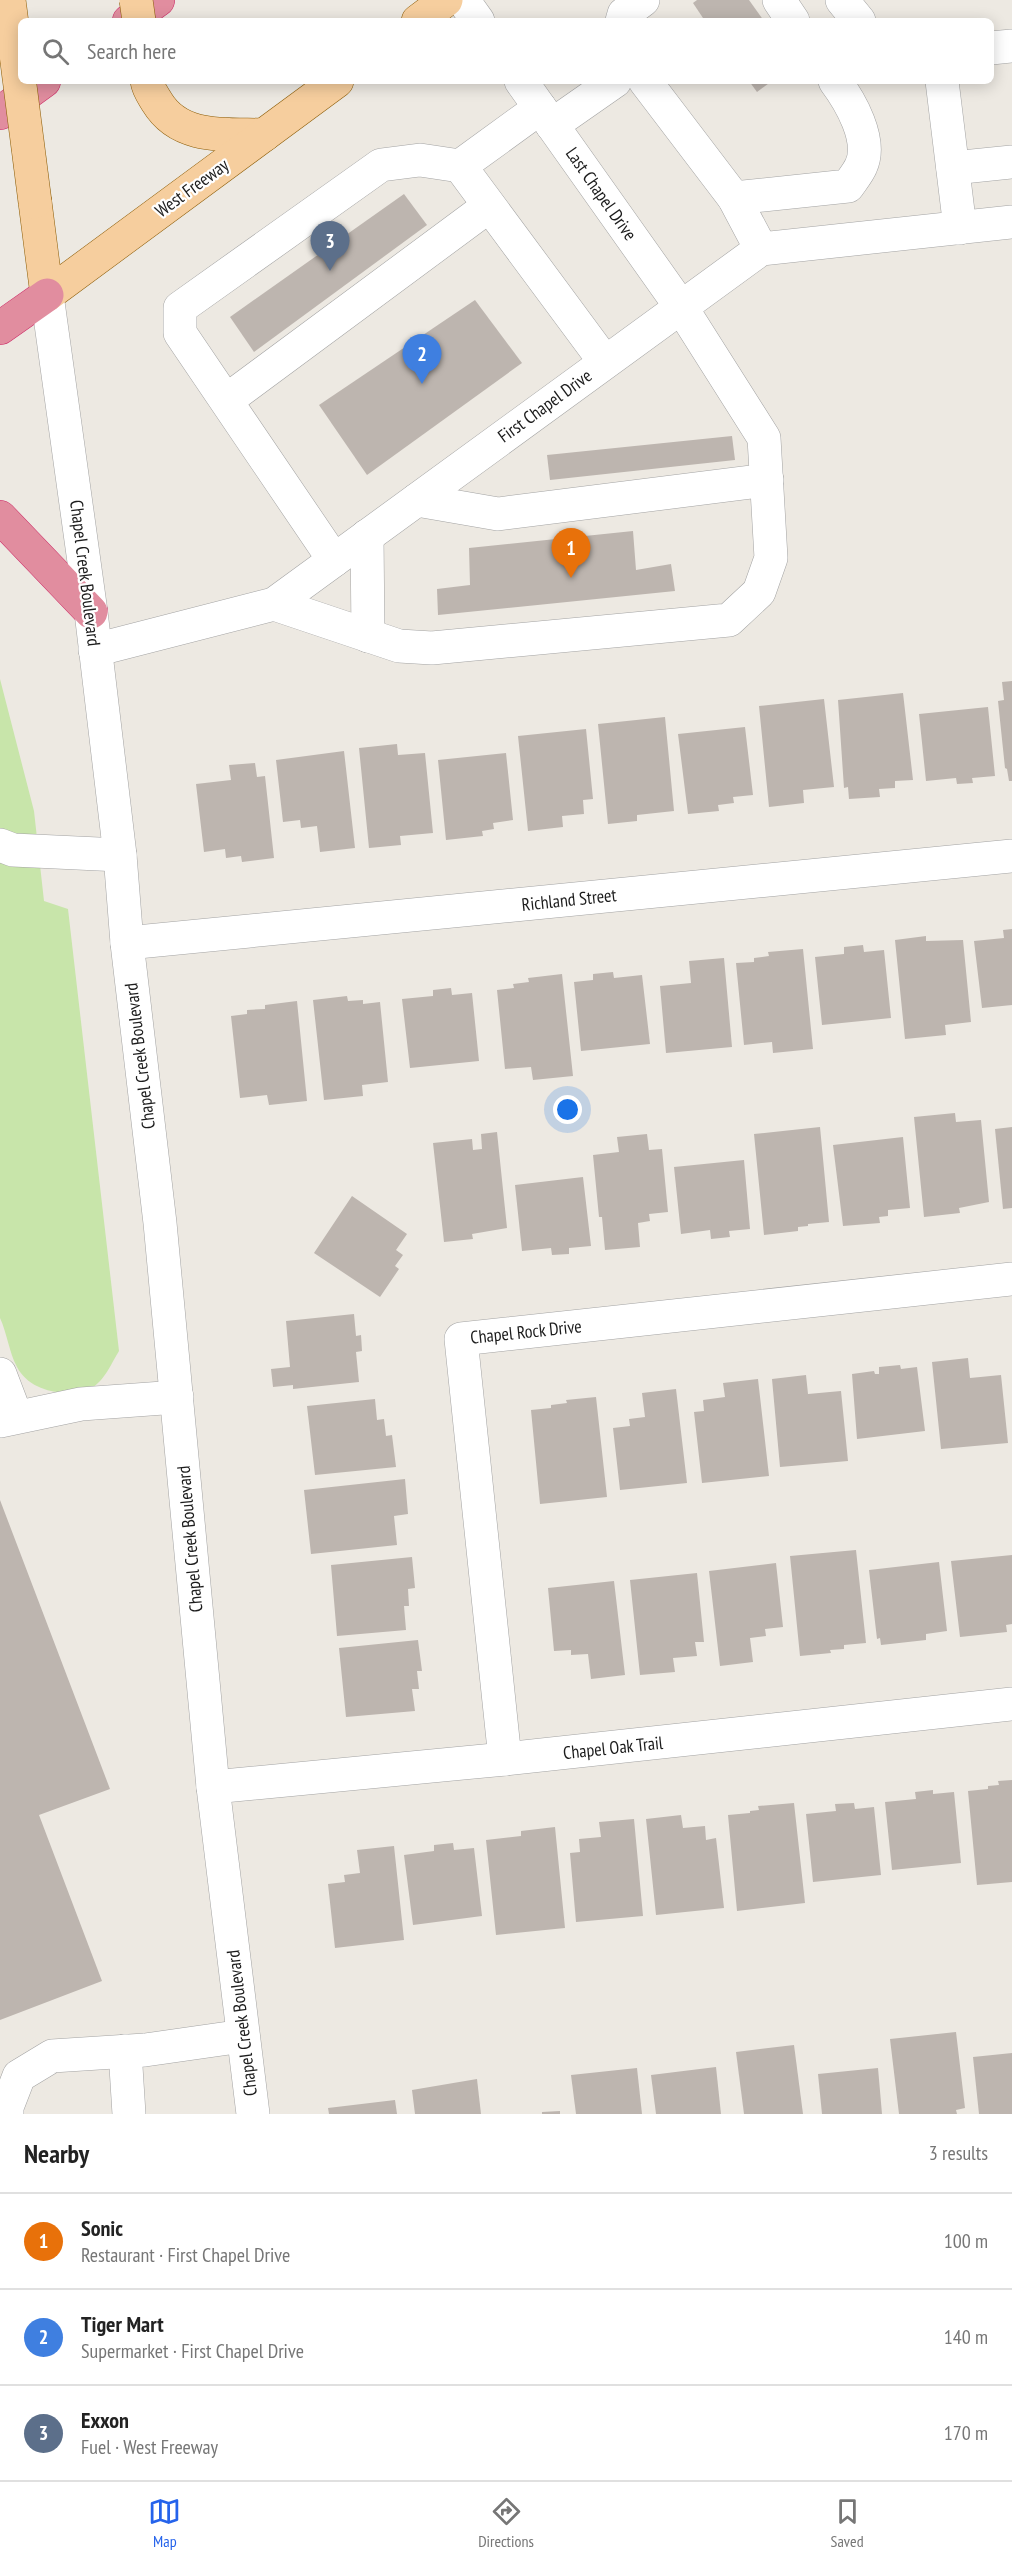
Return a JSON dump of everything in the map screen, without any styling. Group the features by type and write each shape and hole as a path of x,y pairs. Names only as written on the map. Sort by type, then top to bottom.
{"highway":[{"path":"133,18 158,0"},
{"path":"0,112 40,84"},
{"path":"0,328 47,295"},
{"path":"0,517 91,612"}],"main road":[{"name":"Chapel Creek Boulevard","path":"9,0 18,70"},
{"path":"136,0 139,18"},
{"path":"422,18 446,0"},
{"name":"Chapel Creek Boulevard","path":"20,84 47,295"},
{"path":"148,84 164,114 185,129 212,134 264,135"},
{"name":"West Freeway","path":"47,295 333,84"}],"street":[{"path":"464,0 476,18"},
{"path":"623,18 624,14 643,0"},
{"path":"779,0 792,18"},
{"path":"842,0 857,18"},
{"path":"994,48 1012,46"},
{"name":"Last Chapel Drive","path":"274,604 399,646 432,648 729,620 759,592 771,558 764,438 681,307 523,84"},
{"path":"334,560 180,333 180,308 381,165 420,160 460,166 546,116 609,84"},
{"path":"647,84 735,198 760,249 1012,222"},
{"path":"735,198 848,186 862,164 863,137 851,103 838,84"},
{"path":"942,84 960,228"},
{"path":"953,168 1012,162"},
{"path":"460,166 604,362"},
{"path":"227,400 489,206"},
{"name":"First Chapel Drive","path":"95,650 274,604 760,249"},
{"name":"Chapel Creek Boulevard","path":"47,295 91,612 120,855 127,943 160,1223 213,1787 253,2114"},
{"path":"417,500 498,514 766,480"},
{"path":"367,536 368,636"},
{"path":"0,845 13,850 120,855"},
{"name":"Richland Street","path":"127,943 1012,856"},
{"name":"Chapel Rock Drive","path":"505,1759 461,1339 1012,1279"},
{"path":"0,1374 8,1419 81,1404 177,1397"},
{"name":"Chapel Oak Trail","path":"213,1787 505,1759 1012,1704"},
{"path":"7,2114 7,2107 18,2076 52,2056 125,2051 243,2037"},
{"path":"125,2051 129,2114"}],"green space":[{"path":"0,679 34,811 44,901 68,909 119,1351 104,1377 96,1385 81,1391 50,1391 31,1382 23,1375 14,1361 0,1318"}],"building":[{"path":"697,0 749,0 762,18 703,18 693,3"},
{"path":"751,84 768,84 757,92"},
{"path":"404,194 427,225 254,352 230,317"},
{"path":"475,300 522,363 367,475 319,405"},
{"path":"732,436 735,460 550,480 547,455"},
{"path":"633,531 636,570 671,564 675,591 438,615 437,589 470,585 469,548"},
{"path":"1012,681 1012,781 1009,781 1005,768 998,701 1004,700 1002,682"},
{"path":"903,693 913,780 895,781 895,788 879,789 880,797 849,799 848,787 844,788 838,700"},
{"path":"824,699 834,787 803,790 804,803 769,807 759,706"},
{"path":"988,707 995,776 972,778 973,783 957,784 956,778 926,781 919,714"},
{"path":"665,717 674,811 637,815 637,821 608,824 598,724"},
{"path":"745,727 753,795 733,797 734,803 718,805 719,811 688,814 678,734"},
{"path":"586,729 593,799 583,800 584,814 562,816 563,827 528,831 518,736"},
{"path":"397,744 398,755 425,753 433,833 400,836 401,845 369,848 359,748"},
{"path":"344,751 355,848 320,852 317,826 301,828 300,820 283,822 276,760"},
{"path":"506,753 513,820 493,823 494,829 482,831 483,836 446,840 438,760"},
{"path":"255,763 257,777 265,776 274,858 242,862 241,856 226,858 225,849 204,852 196,784 231,780 229,765"},
{"path":"1012,929 1012,1005 982,1008 974,941 1004,938 1003,930"},
{"path":"926,936 926,941 963,940 971,1022 945,1025 946,1035 905,1039 895,940"},
{"path":"863,945 864,952 884,950 891,1018 822,1025 815,957 844,954 844,947"},
{"path":"803,949 813,1049 773,1053 772,1042 744,1045 736,963 754,962 754,958 769,956 768,952"},
{"path":"724,958 732,1047 666,1053 660,986 691,983 689,961"},
{"path":"613,972 614,978 642,975 650,1044 581,1051 574,982 593,980 593,974"},
{"path":"562,974 573,1076 533,1080 531,1067 505,1069 497,990 514,988 513,984 529,982 528,978"},
{"path":"451,988 452,995 472,993 479,1061 410,1068 402,999 433,996 433,990"},
{"path":"347,996 348,1001 363,1000 363,1004 380,1002 388,1082 362,1085 363,1096 324,1100 313,1000"},
{"path":"297,1001 307,1101 269,1105 267,1095 240,1098 231,1016 247,1014 247,1010 265,1009 265,1005"},
{"path":"955,1113 956,1122 981,1120 989,1202 959,1208 960,1213 924,1217 914,1117"},
{"path":"820,1127 829,1222 808,1224 808,1226 798,1227 798,1231 764,1235 754,1134"},
{"path":"1012,1127 1012,1208 1003,1209 995,1129"},
{"path":"497,1132 507,1228 472,1234 473,1239 444,1242 433,1143 472,1139 473,1150 482,1149 481,1134"},
{"path":"647,1134 649,1150 662,1149 668,1212 649,1214 650,1221 638,1223 640,1247 605,1250 602,1217 599,1217 593,1155 619,1152 617,1137"},
{"path":"903,1137 910,1208 888,1210 888,1216 879,1217 880,1223 843,1226 833,1145"},
{"path":"744,1160 750,1229 729,1231 730,1237 711,1239 710,1230 681,1234 674,1167"},
{"path":"583,1177 591,1246 569,1248 569,1254 552,1255 551,1248 522,1251 515,1185"},
{"path":"352,1196 407,1234 396,1250 403,1255 395,1266 399,1269 380,1297 314,1253"},
{"path":"354,1314 356,1336 361,1335 362,1351 356,1352 359,1382 293,1389 293,1385 273,1387 271,1369 290,1367 286,1321"},
{"path":"968,1358 970,1378 1001,1375 1008,1443 941,1449 932,1362"},
{"path":"900,1365 901,1369 917,1367 925,1431 857,1439 852,1374 874,1371 875,1374 879,1374 879,1367"},
{"path":"806,1375 808,1394 841,1391 848,1461 780,1467 772,1379"},
{"path":"758,1379 769,1476 702,1483 694,1412 704,1411 703,1400 725,1397 723,1383"},
{"path":"676,1389 687,1483 620,1490 613,1428 630,1426 629,1419 645,1417 642,1393"},
{"path":"596,1397 607,1497 540,1504 531,1410 551,1408 551,1405 567,1403 566,1400"},
{"path":"375,1399 377,1420 384,1419 386,1436 392,1435 396,1467 315,1475 307,1406"},
{"path":"405,1479 408,1514 394,1516 397,1545 311,1554 304,1490"},
{"path":"0,1500 110,1789 39,1815 102,1981 0,2020"},
{"path":"856,1550 866,1643 844,1645 844,1649 830,1650 831,1653 800,1656 790,1556"},
{"path":"1012,1555 1012,1624 1006,1625 1007,1632 960,1637 951,1561"},
{"path":"412,1557 415,1588 408,1589 409,1606 404,1606 406,1630 337,1636 331,1565"},
{"path":"939,1562 947,1631 926,1634 926,1640 881,1645 880,1638 877,1639 869,1570"},
{"path":"776,1563 783,1627 765,1629 766,1636 750,1638 753,1662 720,1666 709,1571"},
{"path":"697,1573 704,1642 695,1642 697,1656 673,1658 675,1672 640,1675 630,1580"},
{"path":"614,1581 625,1675 591,1679 588,1654 571,1655 571,1650 554,1651 548,1588"},
{"path":"418,1640 422,1671 417,1671 419,1689 412,1689 415,1711 346,1717 339,1648"},
{"path":"1012,1780 1012,1882 977,1885 968,1791 988,1789 988,1786 999,1785 998,1781"},
{"path":"933,1790 933,1794 954,1792 961,1863 892,1870 885,1802 916,1799 915,1792"},
{"path":"794,1803 805,1903 737,1911 728,1815 750,1813 750,1811 759,1810 758,1806"},
{"path":"854,1803 855,1809 874,1807 881,1875 813,1882 806,1814 836,1811 835,1804"},
{"path":"681,1815 683,1828 705,1826 706,1840 716,1838 724,1908 656,1915 646,1819"},
{"path":"634,1819 643,1916 576,1922 570,1853 580,1852 579,1839 601,1837 599,1822"},
{"path":"555,1827 565,1928 496,1935 486,1840 521,1836 521,1831"},
{"path":"453,1843 454,1850 474,1848 482,1916 413,1925 404,1855 434,1851 434,1845"},
{"path":"394,1846 404,1940 335,1948 328,1884 345,1882 344,1875 360,1873 357,1850"},
{"path":"956,2032 965,2108 956,2110 957,2114 899,2114 890,2039"},
{"path":"794,2045 803,2114 744,2114 736,2052"},
{"path":"1012,2053 1012,2114 979,2114 973,2057"},
{"path":"716,2067 721,2114 656,2114 651,2075"},
{"path":"637,2068 642,2114 576,2114 571,2075"},
{"path":"878,2068 882,2114 822,2114 818,2074"},
{"path":"477,2079 481,2114 415,2114 412,2090"},
{"path":"395,2100 397,2114 329,2114 328,2108"},
{"path":"560,2111 560,2114 542,2114 542,2112"}],"place":[{"name":"Exxon","path":"330,271"},
{"name":"Tiger Mart","path":"422,384"},
{"name":"Sonic","path":"571,578"}]}
